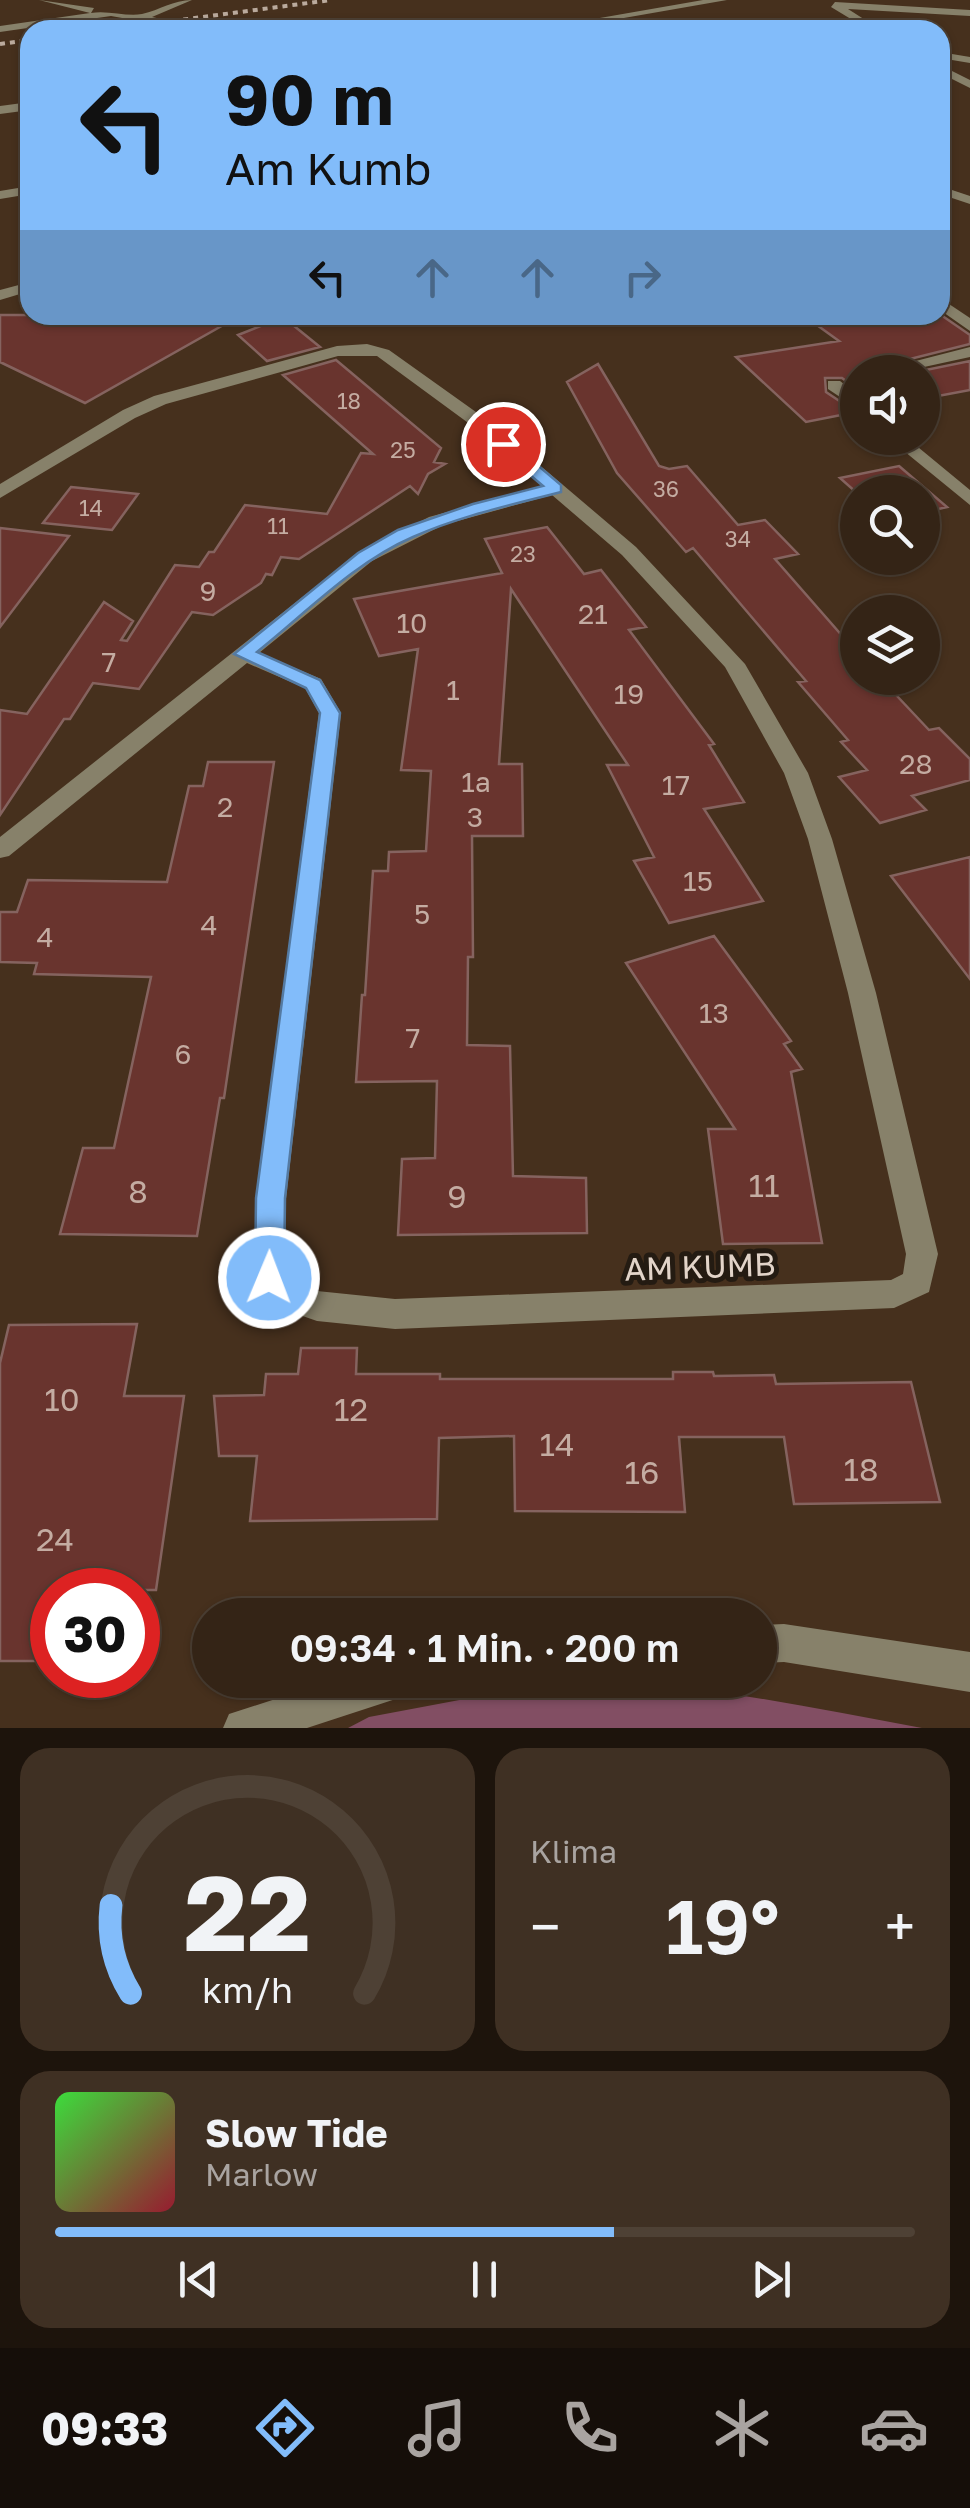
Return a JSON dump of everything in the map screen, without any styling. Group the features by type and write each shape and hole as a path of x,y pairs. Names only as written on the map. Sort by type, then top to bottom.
{"street":[{"path":"44,0 99,14 159,20"},
{"path":"144,17 196,0"},
{"path":"598,20 722,0"},
{"path":"830,2 970,13"},
{"path":"830,2 860,20"},
{"path":"59,20 99,14"},
{"path":"0,492 128,414 160,400 337,351 367,348 400,364 477,421 555,488"},
{"path":"940,359 970,353"},
{"path":"917,455 970,499"},
{"path":"0,850 364,557 404,534 479,508 555,488"},
{"name":"AM KUMB","path":"244,654 313,684 330,713 270,1198 269,1278 276,1293 317,1306 395,1314 894,1294 918,1282 922,1254 866,1012 820,839 796,773 764,710 724,652 629,550 555,488"},
{"path":"777,1644 970,1672"},
{"path":"243,1728 339,1698"}],"shaded area":[{"path":"470,1698 752,1698 922,1728 348,1728 369,1717"}],"building":[{"path":"0,315 20,315 20,325 223,325 85,403 0,362"},
{"path":"950,321 970,335 970,344 926,355 840,355 840,378 825,378 826,392 840,401 840,415 806,422 736,357 839,341 817,325 950,325"},
{"path":"263,325 293,325 320,347 267,361 238,335"},
{"path":"336,360 441,448 434,462 445,464 428,474 418,494 410,486 299,559 281,557 272,575 266,574 261,583 213,615 192,612 139,689 93,683 0,815 0,710 27,714 104,602 133,621 121,640 127,641 175,565 199,567 209,552 214,552 245,505 327,514 361,453 373,454 283,375"},
{"path":"970,361 970,390 940,396 940,367"},
{"path":"598,364 659,466 687,466 738,525 765,520 798,554 775,559 840,633 840,695 896,695 929,730 939,728 970,759 970,780 912,796 926,810 880,823 839,777 867,770 841,742 848,740 798,682 806,681 693,548 686,552 617,473 567,382"},
{"path":"899,466 910,475 855,475"},
{"path":"71,487 138,494 112,530 43,523"},
{"path":"547,527 584,574 601,570 646,627 629,630 714,744 709,745 744,802 704,809 763,901 669,923 634,861 654,857 607,765 628,765 511,589 499,764 522,764 523,836 472,836 473,957 468,957 467,1045 510,1046 513,1176 586,1178 587,1233 398,1235 402,1159 435,1158 437,1081 356,1082 362,995 373,871 388,871 389,852 426,851 431,771 401,770 418,649 379,656 354,599 502,573 485,539"},
{"path":"0,528 69,536 0,627"},
{"path":"208,762 274,762 224,1098 220,1098 197,1236 60,1234 83,1148 114,1148 151,977 34,974 37,963 0,962 0,912 17,912 28,880 167,882 189,786 203,786"},
{"path":"970,857 970,979 891,876"},
{"path":"714,936 791,1041 784,1044 802,1069 791,1072 822,1243 723,1244 708,1129 735,1129 626,963"},
{"path":"137,1324 124,1396 184,1396 159,1568 30,1568 30,1661 0,1661 0,1363 9,1325"},
{"path":"301,1348 357,1348 356,1374 440,1374 440,1379 673,1379 673,1372 713,1372 714,1376 774,1375 776,1384 911,1382 940,1502 794,1504 784,1437 679,1437 685,1512 515,1511 514,1436 439,1438 437,1519 250,1521 257,1456 219,1456 214,1396 264,1395 266,1374 298,1374"}],"railway":[{"path":"180,20 331,0"},
{"path":"0,44 20,41"}],"route":[{"path":"269,1278 270,1198 330,713 325,698 313,684 244,654 364,557 404,534 436,521 555,488 503,444"}]}
